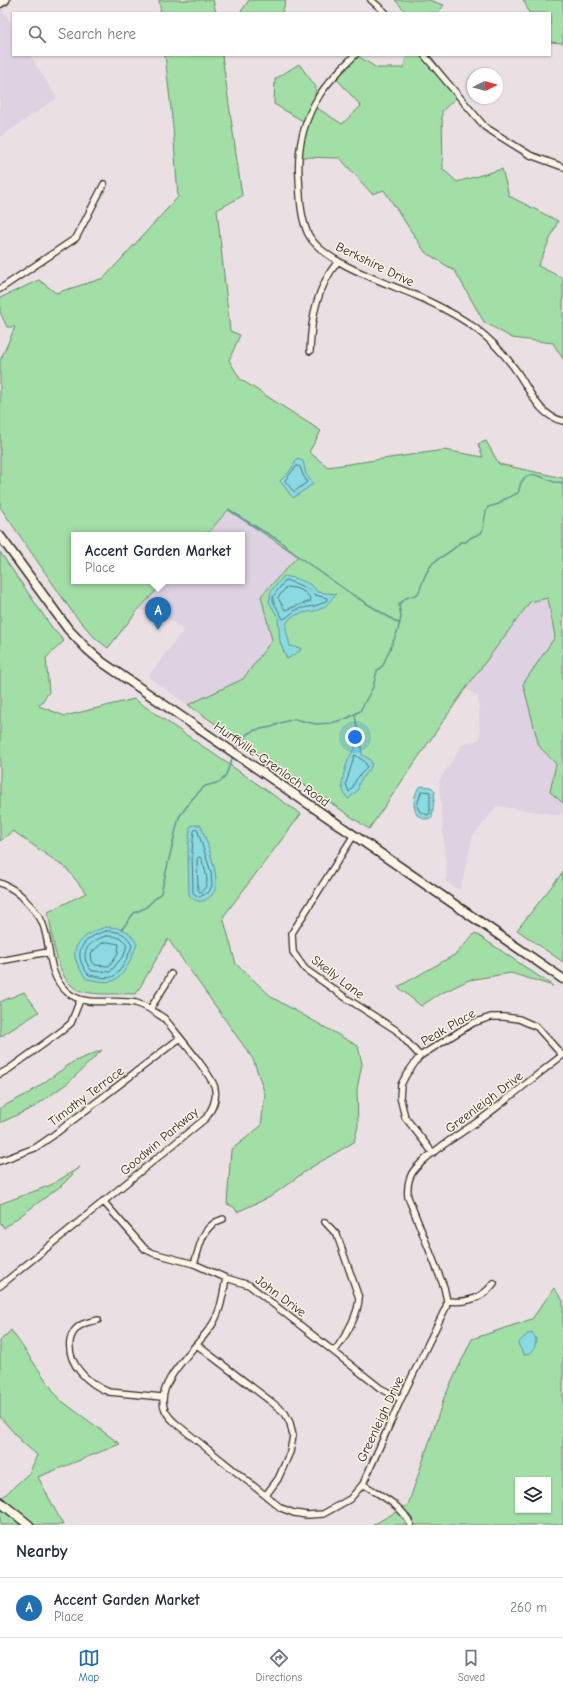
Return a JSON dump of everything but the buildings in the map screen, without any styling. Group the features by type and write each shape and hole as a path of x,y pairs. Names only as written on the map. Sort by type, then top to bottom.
{"main road":[{"path":"0,4 5,0"},
{"name":"Hurffville-Grenloch Road","path":"0,536 68,629 102,662 563,979"},
{"path":"0,1502 29,1525"}],"street":[{"path":"371,0 385,12"},
{"name":"Berkshire Drive","path":"354,56 334,76 319,95 302,135 299,171 303,221 309,235 320,248 338,261 441,307 476,328 505,356 542,410 549,416 563,421"},
{"path":"425,56 485,127 530,155 563,167"},
{"path":"0,289 76,238 104,184"},
{"path":"310,351 311,327 315,305 331,271 338,261"},
{"name":"Skelly Lane","path":"354,835 292,933 293,952 305,969 346,998 396,1030 420,1056"},
{"path":"0,883 8,886 22,896 41,920 46,935 48,952 54,977 68,993 80,1000 70,1023 40,1047 0,1074"},
{"path":"0,961 48,952"},
{"path":"150,1009 171,974"},
{"name":"Goodwin Parkway","path":"0,1286 206,1118 212,1108 216,1093 212,1080 165,1019 150,1009 136,1003 80,1000"},
{"name":"Peak Place","path":"434,1153 405,1117 400,1097 401,1085 406,1074 420,1056 473,1023 491,1017 519,1019 537,1026 563,1055"},
{"name":"Timothy Terrace","path":"0,1161 35,1148 180,1038"},
{"name":"Greenleigh Drive","path":"162,1397 165,1410 179,1426 281,1508 294,1513 307,1515 323,1514 350,1499 363,1484 401,1399 444,1313 447,1301 444,1287 408,1197 407,1188 411,1174 434,1153 503,1103 563,1055"},
{"name":"John Drive","path":"103,1201 145,1249 153,1254 194,1264 226,1278 249,1285 380,1388 401,1399"},
{"path":"194,1264 204,1233 214,1222 223,1218"},
{"path":"325,1222 337,1235 359,1298 358,1304 344,1337 334,1352"},
{"path":"98,1320 83,1324 71,1335 69,1347 70,1353 77,1368 102,1390 162,1397 167,1383 218,1314 226,1278"},
{"path":"447,1301 465,1301 474,1299 488,1290 494,1282"},
{"path":"197,1344 274,1404 284,1413 290,1423 293,1436 290,1452 278,1479 266,1495"},
{"path":"363,1484 399,1508 407,1517 411,1525"}],"shaded area":[{"path":"0,6 12,25 12,56 31,56 57,98 0,137"},
{"path":"228,510 298,556 261,596 272,640 243,679 188,705 148,677 183,630 162,613 138,610 162,584 245,584 245,532 209,532"},
{"path":"548,598 555,637 523,684 539,746 556,764 550,791 563,803 563,814 558,815 497,806 473,836 460,891 445,881 447,876 439,781 462,745 480,739 478,697 466,688 530,602"}],"green space":[{"path":"159,0 213,0 216,12 161,12"},
{"path":"249,0 286,0 282,12 241,12"},
{"path":"395,0 429,0 444,5 439,12 406,12"},
{"path":"523,0 563,0 563,43 551,42 551,12 529,12"},
{"path":"165,56 222,56 242,196 217,210 230,331 240,335 229,360 240,379 321,431 309,452 328,467 444,450 483,457 478,444 486,441 499,464 563,478 563,803 550,792 556,764 539,746 523,684 555,637 548,598 530,602 466,688 369,829 188,705 243,679 272,640 261,596 298,556 228,510 209,532 71,532 71,584 162,584 138,610 108,648 95,638 73,613 0,507 0,361 15,327 7,327 0,312 0,298 39,280 56,293 104,278 178,197 173,127"},
{"path":"355,56 358,56 377,68 403,68 407,56 431,56 460,94 442,111 443,169 457,182 502,169 509,196 558,221 538,266 563,278 563,359 553,343 512,338 484,322 455,271 425,252 384,190 372,194 340,158 301,157 303,121 274,104 275,79 299,64 316,87 314,106 342,124 361,106 334,76"},
{"path":"0,552 53,629 64,641 46,658 49,692 39,706 65,716 134,699 301,814 223,917 236,964 273,998 358,1046 362,1064 357,1089 358,1126 354,1142 310,1168 270,1197 237,1212 234,1207 227,1204 231,1150 261,1126 265,1094 253,1059 168,939 136,994 88,993 72,986 60,969 48,912 86,893 67,869 13,831 0,841"},
{"path":"563,872 563,962 517,930"},
{"path":"475,933 553,986 511,973 469,980 438,995 421,1006 398,987 456,954"},
{"path":"24,992 39,1012 0,1037 0,1002"},
{"path":"102,1050 69,1082 34,1107 0,1123 0,1108 29,1093 73,1062"},
{"path":"80,1167 62,1185 4,1228 0,1222 0,1204 51,1185"},
{"path":"554,1288 563,1301 563,1525 373,1525 408,1505 444,1398 472,1339 532,1319"},
{"path":"11,1330 59,1399 120,1444 38,1477 63,1525 0,1525 0,1496 3,1497 30,1472 37,1455 22,1442 0,1417 0,1341"}],"water":[{"path":"297,459 303,461 306,474 313,484 293,498 280,481 290,471"},
{"path":"284,576 307,583 317,592 336,594 327,604 316,611 296,615 291,618 286,627 290,646 300,648 301,650 287,659 280,642 278,617 269,602 271,591"},
{"path":"356,732 360,733 362,755 370,761 371,767 359,782 358,789 348,799 343,790 342,781 348,760 355,749"},
{"path":"422,786 431,787 435,791 432,818 424,819 415,812 415,795 418,788"},
{"path":"193,825 201,825 211,856 216,880 216,886 212,894 207,899 200,901 194,900 189,895 188,851 190,827"},
{"path":"106,927 117,928 128,932 137,944 125,971 117,979 106,982 86,979 78,966 75,951 80,941 85,937"},
{"path":"532,1333 536,1339 535,1347 532,1352 524,1355 518,1344 528,1334"}],"waterway":[{"path":"238,747 247,734 255,730 272,727 294,719 316,724 331,723 348,718 360,711 373,687 377,671 383,665 398,630 401,617 399,604 406,598 418,594 425,575 433,563 460,542 466,542 470,538 481,533 484,527 488,507 499,504 503,500 518,493 521,482 525,477 533,475 554,482 563,483"},
{"path":"229,509 280,541 296,555 353,595 400,624"},
{"path":"355,715 358,733"},
{"path":"122,929 134,913 145,908 161,893 179,817 193,798 205,786 220,782 225,777 233,756"}],"place":[{"name":"Accent Garden Market","path":"158,630"}]}
